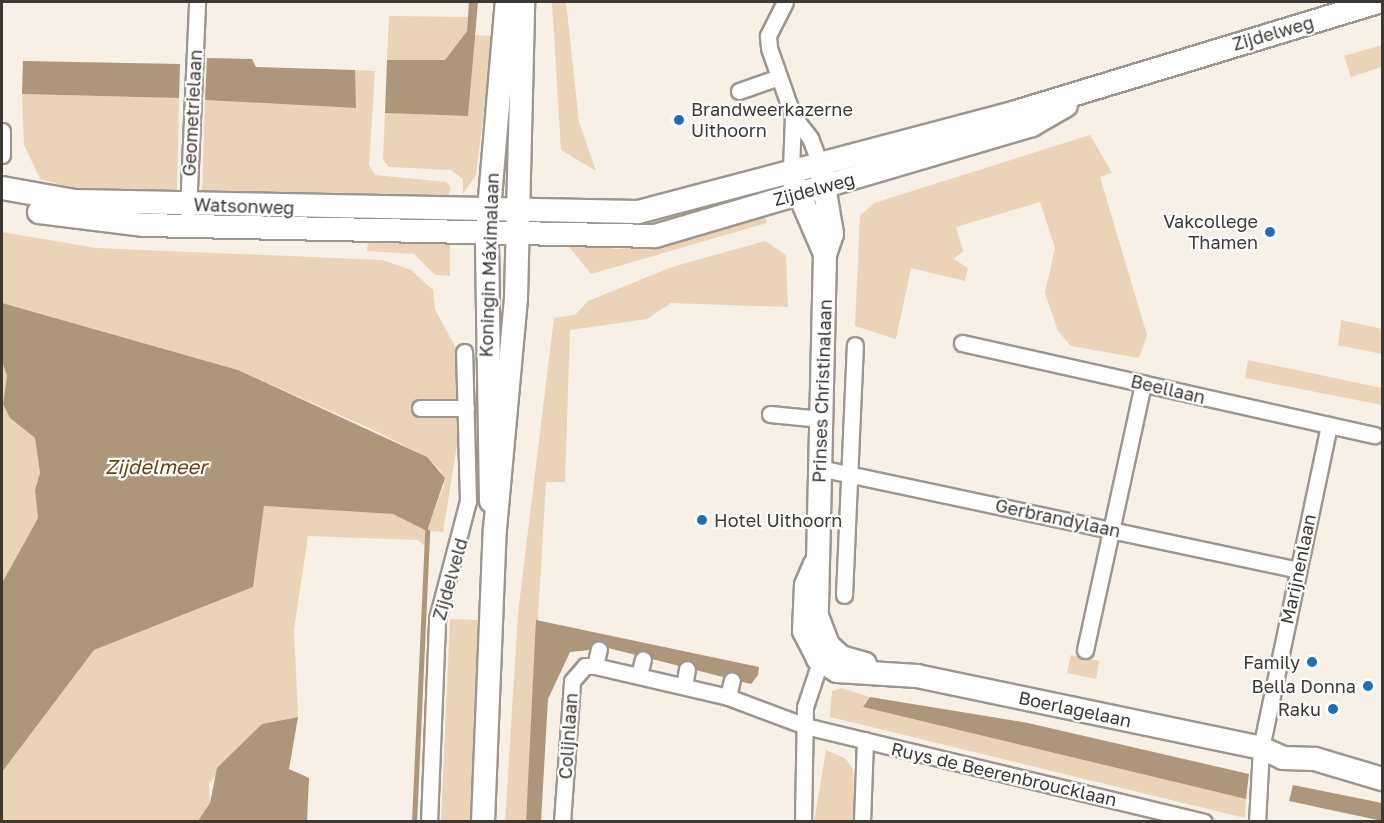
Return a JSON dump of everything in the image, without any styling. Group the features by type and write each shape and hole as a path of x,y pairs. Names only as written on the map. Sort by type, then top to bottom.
{"street":[{"name":"Geometrielaan","path":"188,215 197,2"},
{"name":"Koningin Máximalaan","path":"495,529 488,469 487,233 507,2"},
{"name":"Koningin Máximalaan","path":"483,822 495,529 504,471 518,236 523,2"},
{"path":"785,2 768,36 793,116 810,138 820,164"},
{"name":"Zijdelweg","path":"488,211 638,212 791,168 820,164 1379,2"},
{"path":"740,91 779,77"},
{"name":"Zijdelweg","path":"487,233 518,236 655,236 1032,125 1097,85"},
{"path":"791,168 793,116"},
{"path":"2,131 2,155"},
{"name":"Prinses Christinalaan","path":"820,164 832,234 825,254 822,419 815,564 817,616 823,652"},
{"name":"Prinses Christinalaan","path":"791,168 797,195 825,254"},
{"name":"Watsonweg","path":"2,188 75,201 188,215 487,233"},
{"name":"Watsonweg","path":"2,202 97,221 188,215 488,211"},
{"name":"Beellaan","path":"962,343 1375,435"},
{"path":"844,595 855,345"},
{"name":"Zijdelveld","path":"429,822 437,619 468,501 464,352"},
{"path":"1085,650 1143,383"},
{"path":"420,408 466,408"},
{"path":"770,414 822,419"},
{"name":"Marijnenlaan","path":"1257,822 1261,748 1329,426"},
{"name":"Gerbrandylaan","path":"819,468 1297,570"},
{"path":"599,649 595,666 728,697 805,726"},
{"path":"802,822 809,682 823,652"},
{"name":"Boerlagelaan","path":"823,652 889,674 1261,748 1282,758 1315,759 1379,774"},
{"path":"639,675 643,659"},
{"name":"Colijnlaan","path":"562,822 572,681 577,672 595,666"},
{"path":"684,686 687,669"},
{"path":"728,697 732,680"},
{"name":"Ruys de Beerenbroucklaan","path":"805,726 1204,822"},
{"path":"862,822 865,740"}],"shaded area":[{"path":"552,2 566,2 579,122 596,171 561,150"},
{"path":"389,16 468,17 467,31 445,60 387,60"},
{"path":"472,35 493,36 476,175 463,194 463,179 451,170 389,167 383,160 385,113 468,116"},
{"path":"1382,45 1382,67 1351,77 1344,56"},
{"path":"355,70 375,71 369,165 375,175 446,182 451,187 447,200 202,196 205,100 355,108"},
{"path":"22,94 179,98 177,192 76,189 40,179 24,145"},
{"path":"1090,135 1112,173 1100,177 1147,335 1139,358 1071,346 1058,331 1045,293 1055,248 1040,202 956,227 963,251 954,259 968,268 965,281 911,268 896,339 855,326 860,216 874,203"},
{"path":"765,217 767,223 591,274 565,242 617,249 663,245"},
{"path":"2,232 96,248 383,260 411,270 433,290 435,309 457,350 458,439 443,532 427,531 428,549 418,540 308,536 294,629 298,717 262,724 240,745 209,784 210,803 198,821 2,821 2,772 94,650 253,587 264,506 393,514 427,530 444,485 441,471 426,457 378,432 238,370 2,303"},
{"path":"765,241 786,255 788,307 671,303 647,319 570,330 565,482 546,482 526,821 505,822 518,613 554,318 575,315 588,301 672,267"},
{"path":"368,243 450,244 450,276 435,275 414,254 367,251"},
{"path":"1341,320 1382,329 1382,354 1338,345"},
{"path":"1248,360 1382,388 1382,405 1245,378"},
{"path":"2,361 7,376 3,404 10,418 35,438 40,473 35,490 38,518 2,583"},
{"path":"450,619 479,620 472,821 441,821"},
{"path":"1071,655 1099,661 1096,679 1067,673"},
{"path":"841,688 870,697 863,707 1246,799 1245,818 830,717 832,691"},
{"path":"826,750 846,759 853,770 855,821 814,822"}],"water":[{"path":"469,2 478,2 468,116 385,113 387,60 445,60 467,31"},
{"path":"207,58 252,59 256,67 355,70 356,108 205,100"},
{"path":"23,61 180,64 179,98 22,94"},
{"name":"Zijdelmeer","path":"2,303 238,370 427,457 445,478 427,531 393,514 264,506 253,587 94,650 2,772 2,583 38,518 35,490 40,473 35,438 10,418 3,404 7,376 2,361"},
{"path":"536,620 759,667 758,675 751,684 608,648 570,652 548,699 541,821 526,822"},
{"path":"870,697 1028,723 1249,774 1246,799 863,707"},
{"path":"298,717 289,769 309,778 307,821 198,821 210,803 217,768 262,724"},
{"path":"1293,785 1382,803 1382,821 1289,801"}],"waterway":[{"path":"414,822 427,531"}],"place":[{"name":"Brandweerkazerne Uithoorn","path":"679,120"},
{"name":"Vakcollege Thamen","path":"1270,232"},
{"name":"Hotel Uithoorn","path":"702,520"},
{"name":"Family","path":"1312,662"},
{"name":"Bella Donna","path":"1368,686"},
{"name":"Raku","path":"1333,709"}]}
